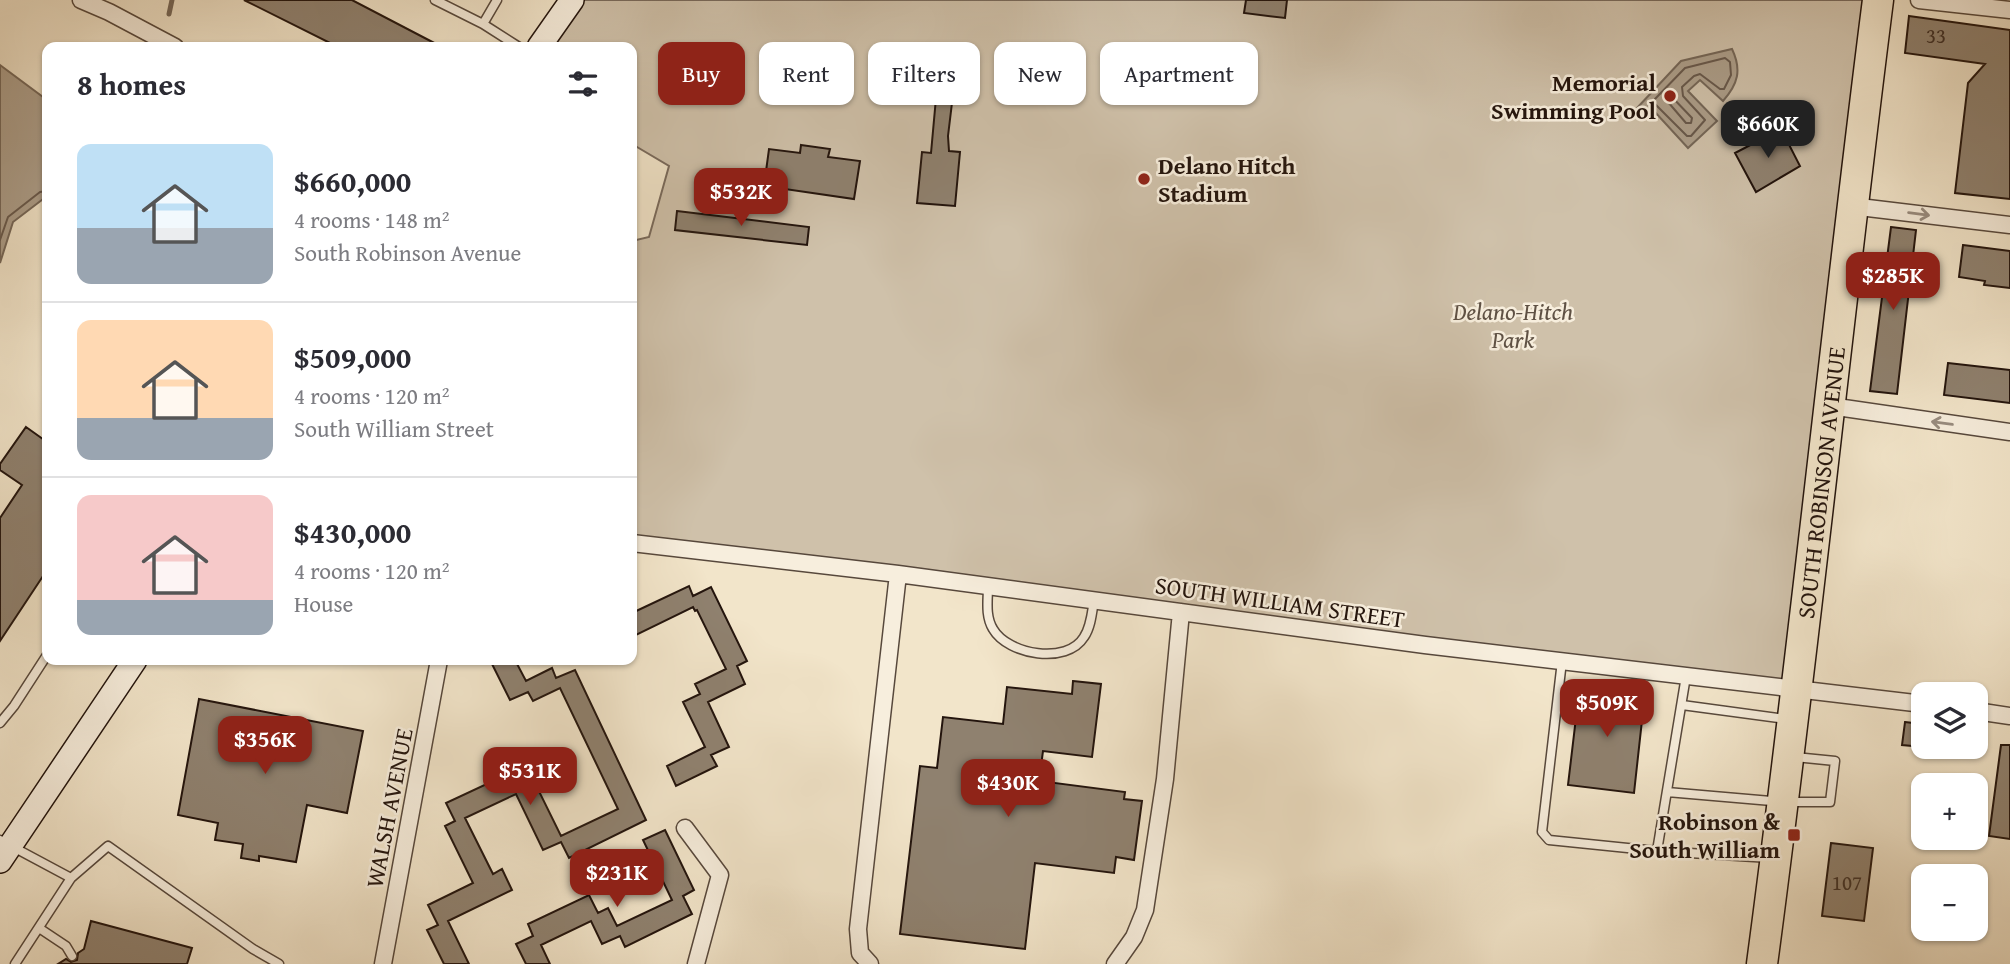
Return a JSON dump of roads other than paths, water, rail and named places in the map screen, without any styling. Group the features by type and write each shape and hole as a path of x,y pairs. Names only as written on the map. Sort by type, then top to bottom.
{"highway":[{"name":"SOUTH ROBINSON AVENUE","path":"1762,964 1798,688 1851,206 1878,0"}],"main road":[{"path":"543,42 572,0"},
{"path":"3,849 132,665"}],"street":[{"path":"81,0 166,42"},
{"path":"1919,0 1965,2 2010,10"},
{"path":"1851,206 2010,225"},
{"path":"1830,407 2010,432"},
{"name":"SOUTH WILLIAM STREET","path":"637,543 1562,661 1911,702"},
{"path":"870,964 860,953 858,929 898,574"},
{"path":"1115,964 1134,937 1145,910 1165,779 1181,612"},
{"name":"WALSH AVENUE","path":"383,964 438,665"},
{"path":"1988,713 2010,716"},
{"path":"685,828 720,875 696,964"}],"lane":[{"path":"435,0 511,42"},
{"path":"482,24 497,0"},
{"path":"988,586 988,616 993,630 1016,648 1030,651 1050,653 1069,650 1083,640 1088,630 1094,600"},
{"path":"1562,661 1542,832 1549,841 1776,859"},
{"path":"0,723 42,663"},
{"path":"1657,851 1686,676"},
{"path":"1682,705 1793,720"},
{"path":"1667,792 1783,802 1830,802 1835,761 1788,756"},
{"path":"15,964 71,878 108,846 253,949 279,964"},
{"path":"3,849 71,878"},
{"path":"39,928 66,946 72,956"}],"water":[{"name":"Memorial Swimming Pool","path":"1732,49 1737,64 1737,76 1723,101 1700,80 1688,91 1717,121 1688,148 1654,111 1648,117 1637,108 1681,61"},
{"path":"0,65 42,96 42,200 13,222 0,263"}],"waterway":[{"path":"169,14 172,0"}],"place":[{"name":"Memorial Swimming Pool","path":"1670,96"},
{"name":"Delano Hitch Stadium","path":"1144,179"},
{"name":"Robinson & South William","path":"1794,835"}],"park label":[{"name":"Delano-Hitch Park","path":"1513,325"}]}
